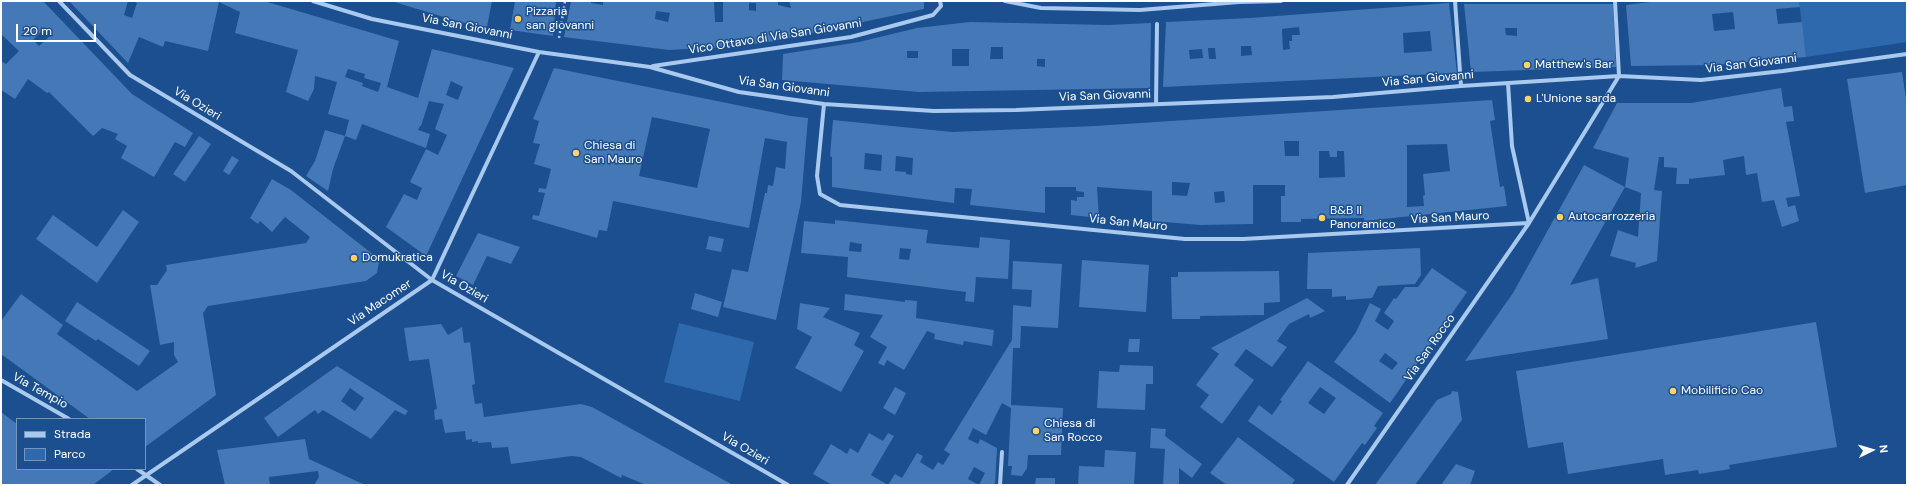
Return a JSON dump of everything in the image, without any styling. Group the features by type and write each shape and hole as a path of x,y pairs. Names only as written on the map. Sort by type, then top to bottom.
{"street":[{"name":"Via Ozieri","path":"58,1 130,75 290,171 432,280 788,485"},
{"name":"Via San Giovanni","path":"313,1 372,19 539,52 650,67 739,92 824,104 934,111 1333,97 1461,86 1619,76 1701,80 1783,71 1907,54"},
{"name":"Vico Ottavo di Via San Giovanni","path":"650,67 851,37 933,15 941,6 940,1"},
{"path":"1005,1 1042,8 1140,10 1241,2 1281,1"},
{"path":"1455,1 1461,86"},
{"path":"1615,1 1619,76"},
{"path":"1156,104 1157,24"},
{"path":"432,280 539,52"},
{"name":"Via San Rocco","path":"1347,485 1529,223 1619,76"},
{"path":"1508,83 1512,146 1529,223"},
{"name":"Via San Mauro","path":"824,104 817,176 820,194 840,205 1185,239 1243,239 1529,223"},
{"name":"Via Macomer","path":"132,485 432,280"},
{"name":"Via Tempio","path":"1,380 67,418"},
{"path":"1000,485 1002,452"},
{"path":"138,470 160,485"}],"path":[{"path":"554,53 559,38 565,1"}],"green space":[{"path":"1799,1 1907,1 1907,42 1806,57"},
{"path":"679,323 754,342 740,401 664,382"}],"building":[{"path":"1,1 43,1 132,94 193,133 185,147 175,142 154,177 121,158 127,146 115,139 118,134 102,128 93,136 49,92 47,93 28,79 15,99 1,90 1,61 6,64 19,51 2,35 1,37","holes":["45,28 51,35 39,46 33,40"]},
{"path":"69,1 128,1 124,15 132,18 137,3 133,1 264,1 399,41 387,87 418,98 432,49 514,68 426,256 386,227 404,194 417,200 422,188 410,182 426,149 438,155 447,135 435,129 444,104 429,101 421,126 418,130 430,134 426,148 362,124 356,140 345,136 349,120 328,114 337,82 315,76 314,89 308,101 286,92 298,50 235,33 240,12 219,2 208,51 165,41 163,47 139,37 128,63","holes":["348,69 365,74 364,78 381,83 378,92 362,86 363,83 345,77","451,81 463,87 458,100 446,95"]},
{"path":"391,1 492,1 487,27 460,22"},
{"path":"515,1 556,1 553,36 510,30"},
{"path":"571,1 591,1 591,3 603,5 603,1 714,1 715,22 723,22 723,1 778,1 778,5 791,8 789,1 924,1 924,9 774,41 739,46 669,50 564,37","holes":["749,3 756,3 756,11 749,10","656,11 670,13 668,22 655,19"]},
{"path":"1658,1 1799,1 1800,7 1776,9 1778,24 1802,22 1806,57 1716,65 1631,66 1626,5","holes":["1733,12 1735,29 1714,31 1712,14"]},
{"path":"1449,3 1457,73 1163,87 1166,22 1250,18","holes":["1299,27 1300,35 1292,35 1292,41 1289,41 1290,49 1283,50 1282,29","1430,31 1432,51 1404,53 1403,33","1241,46 1251,46 1252,55 1241,56","1208,48 1215,48 1216,59 1209,59","1202,49 1203,58 1190,59 1189,50"]},
{"path":"1464,4 1613,4 1616,67 1471,72","holes":["1505,28 1517,28 1517,36 1506,35"]},
{"path":"970,22 1108,25 1151,23 1150,88 919,92 782,80 783,54 859,42 917,28","holes":["991,47 1003,47 1003,59 990,59","952,49 969,49 969,66 952,66","907,51 918,51 918,58 907,58","1037,59 1045,59 1045,67 1037,66"]},
{"path":"554,68 791,116 808,118 801,202 776,320 723,307 732,269 748,272 765,193 767,193 768,185 773,186 776,167 785,169 787,142 765,138 749,228 613,201 607,231 599,230 597,238 532,219 533,215 539,216 545,193 538,192 539,188 546,189 551,169 534,164 540,144 533,143 539,121 533,119","holes":["652,117 710,129 697,188 639,176"]},
{"path":"1902,72 1907,105 1907,185 1865,193 1847,79"},
{"path":"1781,88 1784,107 1792,106 1794,121 1786,122 1800,196 1786,198 1788,207 1795,205 1799,221 1782,227 1774,200 1762,202 1757,173 1746,175 1744,156 1723,160 1725,175 1689,179 1689,184 1676,184 1677,168 1664,167 1664,157 1659,157 1654,190 1662,191 1657,261 1635,268 1636,263 1610,256 1618,230 1638,237 1641,193 1625,187 1629,158 1593,148 1617,103 1691,103"},
{"path":"1492,100 1495,120 1490,121 1500,187 1504,186 1507,206 1364,221 1364,218 1301,219 1301,222 1281,222 1281,196 1285,196 1285,185 1253,185 1253,224 1201,225 1152,221 1152,191 1097,187 1099,218 1071,215 1071,200 1077,201 1077,197 1084,197 1084,192 1076,191 1076,187 1045,187 1045,213 970,205 972,189 955,188 954,203 832,187 832,157 830,156 833,120 952,132 1095,126","holes":["1284,141 1299,141 1299,156 1285,156","1447,144 1450,171 1423,174 1425,195 1423,196 1424,206 1407,207 1407,145","1319,151 1329,151 1330,157 1337,157 1337,151 1344,151 1345,177 1319,178","865,153 882,155 881,171 864,169","896,156 913,158 912,175 906,174 906,172 895,171","1172,182 1190,183 1187,196 1172,195","1224,191 1225,202 1215,203 1214,192"]},
{"path":"325,130 345,136 333,169 328,191 306,176 315,161"},
{"path":"199,136 211,144 185,182 173,174"},
{"path":"232,156 239,160 229,175 223,171"},
{"path":"1584,165 1625,187 1570,285 1598,278 1608,339 1465,361 1513,293"},
{"path":"272,179 291,190 375,256 379,262 377,273 366,281 208,306 203,313 216,395 146,446 146,418 89,418 1,354 1,321 21,294 63,325 57,334 137,391 178,362 174,355 174,342 160,345 150,285 157,285 167,270 166,265 306,243 310,237 285,217 272,232 260,221 258,224 250,218"},
{"path":"123,210 139,222 97,283 36,239 53,215 97,247"},
{"path":"835,220 928,230 926,243 979,248 980,237 1010,240 1008,279 976,277 974,302 965,301 966,292 847,277 848,257 801,253 804,221 835,224","holes":["850,242 862,244 861,252 849,251","900,248 911,249 909,260 899,259"]},
{"path":"478,233 520,247 511,264 487,256 473,285 456,276"},
{"path":"709,236 724,239 721,252 706,249"},
{"path":"1420,248 1421,275 1415,284 1378,286 1372,298 1346,300 1346,296 1332,297 1332,289 1307,289 1308,253"},
{"path":"1082,260 1149,265 1146,312 1079,307"},
{"path":"1013,261 1062,264 1058,328 1021,326 1020,348 1013,348 1011,405 1063,408 1061,455 1028,455 1027,468 1022,476 1011,475 1012,466 1008,466 1011,408 1002,403 986,435 973,428 968,439 978,444 980,439 997,448 995,485 888,485 895,474 902,478 917,453 923,456 920,462 933,470 938,462 943,465 950,454 944,450 1012,340 1013,305 1031,307 1032,290 1012,289","holes":["974,467 985,473 979,485 968,479"]},
{"path":"1432,268 1467,292 1390,403 1334,362 1356,332 1370,303 1381,309 1375,321 1388,330 1394,321 1384,313 1394,298 1396,299 1405,287 1418,287","holes":["1385,353 1398,363 1392,370 1379,361"]},
{"path":"1279,271 1280,302 1264,303 1264,315 1200,316 1200,319 1172,319 1171,277 1178,277 1178,272"},
{"path":"695,293 722,302 718,317 691,309"},
{"path":"845,294 905,302 905,300 917,301 916,318 994,330 992,346 964,341 963,345 934,339 935,334 927,331 904,370 887,360 884,366 878,363 887,347 870,337 883,315 844,310"},
{"path":"1307,298 1325,311 1310,318 1309,314 1289,324 1277,341 1287,347 1272,367 1246,349 1234,365 1254,380 1222,424 1200,407 1209,395 1196,385 1219,354 1211,348"},
{"path":"77,302 150,351 139,366 98,339 96,341 65,321"},
{"path":"800,303 830,308 823,317 860,333 854,345 864,351 841,392 795,368 812,337 797,329"},
{"name":"Mobilificio Cao","path":"1816,322 1837,447 1729,465 1730,469 1699,474 1698,470 1665,475 1663,459 1568,474 1563,442 1528,448 1516,371"},
{"path":"441,324 448,335 462,327 464,343 470,342 475,384 472,385 475,404 482,403 484,417 581,404 592,407 733,485 646,485 622,475 621,478 581,457 572,456 511,464 508,447 492,448 491,442 478,443 478,441 472,442 472,439 466,440 465,431 445,433 442,419 435,420 434,410 437,409 429,359 409,361 404,328"},
{"path":"1129,339 1140,339 1139,352 1128,352"},
{"path":"1308,361 1383,413 1374,426 1377,428 1365,445 1362,443 1334,482 1248,421 1259,405 1272,415 1282,401 1280,400","holes":["1320,387 1336,398 1324,414 1308,403"]},
{"path":"1120,365 1153,366 1153,384 1146,384 1145,410 1097,408 1099,371 1119,372"},
{"path":"337,366 408,411 405,415 395,410 371,439 323,410 318,414 315,410 278,437 264,418","holes":["350,388 364,398 355,411 341,401"]},
{"path":"895,387 906,393 895,415 883,408"},
{"path":"1452,391 1458,392 1462,420 1415,485 1375,485 1437,400 1451,394"},
{"path":"1,412 16,423 16,470 113,470 93,485 1,485"},
{"path":"1151,428 1166,429 1165,436 1202,464 1192,478 1179,468 1179,485 1163,485 1165,449 1150,448"},
{"path":"869,433 883,441 888,433 894,436 871,475 888,485 832,485 813,474 831,444 847,454 850,448 858,453"},
{"path":"1238,437 1295,480 1291,485 1227,485 1210,473"},
{"path":"305,439 309,459 365,485 314,485 319,477 318,471 269,477 270,485 225,485 217,450"},
{"path":"1105,450 1136,452 1134,485 1078,485 1079,466 1104,467"},
{"path":"1456,464 1475,471 1470,485 1441,485"},
{"path":"1036,478 1055,478 1055,485 1035,485"}],"place":[{"name":"Pizzaria san giovanni","path":"518,19"},
{"name":"Matthew's Bar","path":"1527,65"},
{"name":"L'Unione sarda","path":"1528,99"},
{"name":"Chiesa di San Mauro","path":"576,153"},
{"name":"Autocarrozzeria","path":"1560,217"},
{"name":"B&B Il Panoramico","path":"1322,218"},
{"name":"Domukratica","path":"354,258"},
{"name":"Mobilificio Cao","path":"1673,391"},
{"name":"Chiesa di San Rocco","path":"1036,431"}]}
